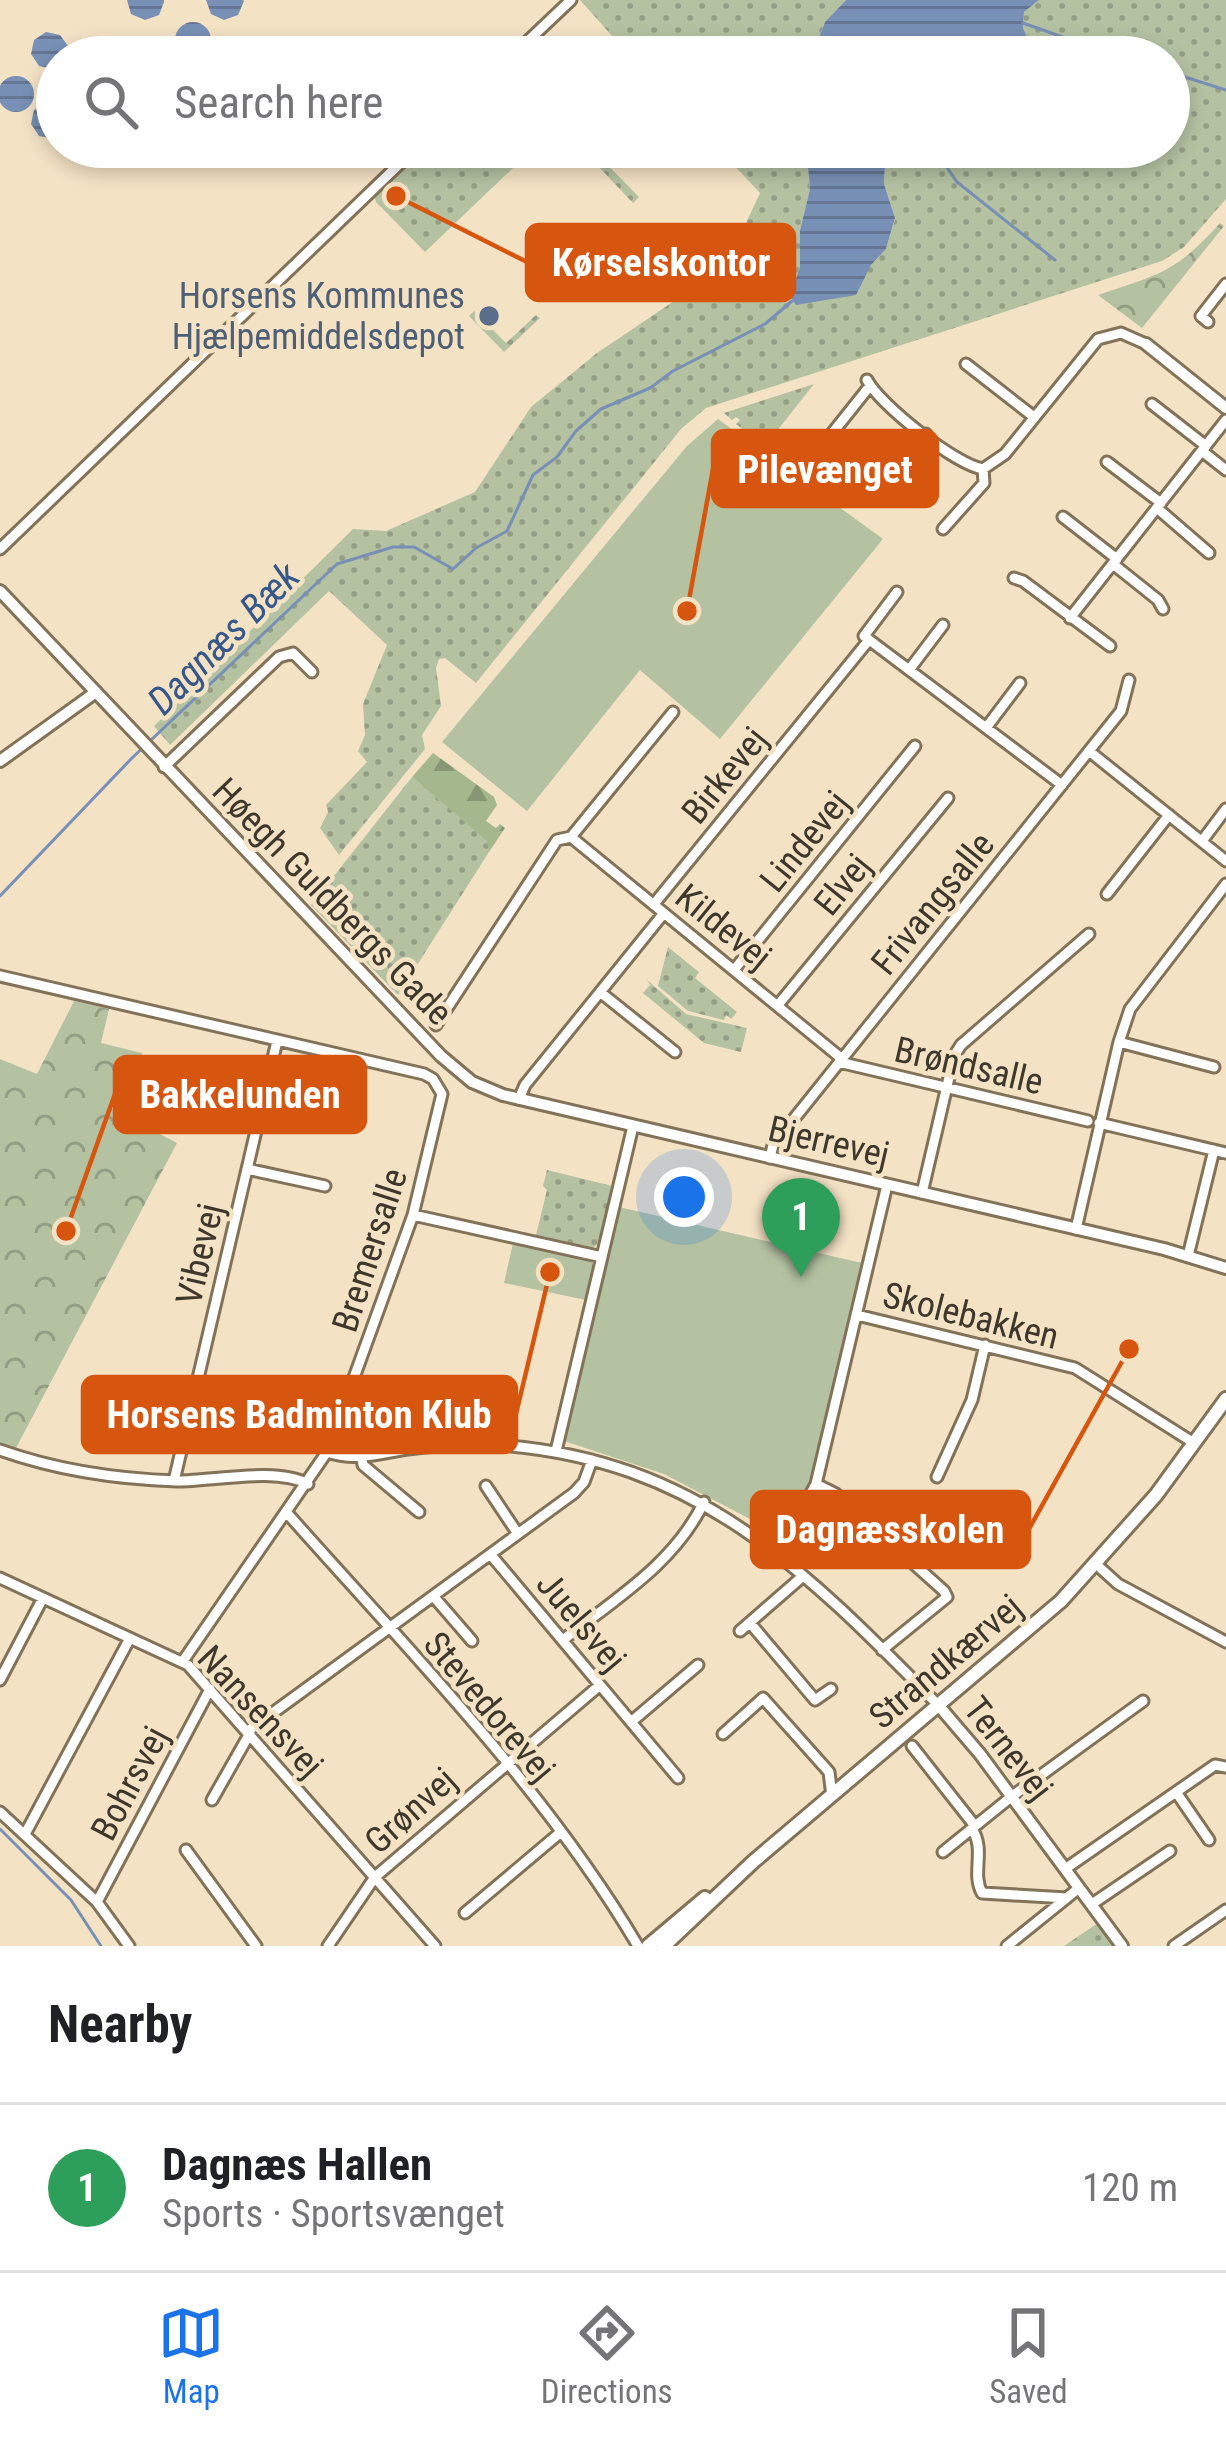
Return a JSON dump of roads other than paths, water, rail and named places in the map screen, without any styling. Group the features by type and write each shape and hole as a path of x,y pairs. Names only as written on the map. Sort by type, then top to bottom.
{"main road":[{"name":"Strandkærvej","path":"648,1946 1045,1616 1097,1565 1226,1399"},
{"name":"Strandkærvej","path":"664,1946 754,1861"}],"street":[{"path":"533,36 571,0"},
{"path":"0,549 395,168"},
{"path":"1208,322 1201,316 1226,284"},
{"path":"826,441 868,384 963,463 983,469 996,463 1098,339 1121,333 1146,344 1226,408"},
{"path":"966,364 1034,418"},
{"path":"1152,404 1226,470"},
{"path":"1070,618 1226,420"},
{"path":"886,479 926,434"},
{"path":"1107,462 1209,553"},
{"path":"943,529 984,483 983,469"},
{"path":"1063,517 1158,600 1162,609"},
{"path":"1014,578 1109,646"},
{"name":"Høegh Guldbergs Gade","path":"0,591 461,1075"},
{"name":"Birkevej","path":"654,904 868,640 864,636 897,592"},
{"path":"909,670 943,625"},
{"path":"868,640 1062,785"},
{"name":"Høegh Guldbergs Gade","path":"164,767 279,657 293,652 312,672"},
{"name":"Frivangsalle","path":"770,1158 772,1145 1121,711 1129,680"},
{"path":"986,728 1020,683"},
{"path":"0,761 96,692"},
{"path":"436,1025 557,841 571,837 673,712"},
{"name":"Lindevej","path":"734,970 915,746"},
{"path":"1089,751 1226,861"},
{"name":"Elvej","path":"778,1005 948,798"},
{"path":"1202,841 1226,809"},
{"path":"1107,894 1169,815"},
{"name":"Kildevej","path":"571,837 840,1060"},
{"path":"1076,1229 1094,1122 1130,1009 1226,884"},
{"path":"519,1099 525,1085 664,913"},
{"path":"922,1193 961,1045 1089,934"},
{"path":"0,976 277,1040"},
{"path":"600,992 675,1052"},
{"name":"Bremersalle","path":"183,1661 326,1452 413,1215 442,1094 433,1078 424,1074 277,1040"},
{"name":"Vibevej","path":"174,1480 277,1040"},
{"path":"1119,1042 1214,1067"},
{"name":"Brøndsalle","path":"840,1060 1220,1152"},
{"name":"Bjerrevej","path":"461,1075 486,1090 519,1099 1226,1264"},
{"path":"556,1451 633,1126"},
{"path":"1188,1256 1220,1152"},
{"path":"247,1169 325,1186"},
{"path":"764,1541 800,1513 816,1484 887,1185"},
{"path":"413,1215 602,1257"},
{"name":"Skolebakken","path":"857,1315 1075,1369 1194,1444"},
{"path":"937,1477 972,1400 985,1345"},
{"path":"496,1445 502,1396"},
{"name":"Ternevej","path":"326,1452 362,1458 409,1449 496,1445 556,1451 637,1473 704,1502 764,1541 939,1706 1122,1946"},
{"path":"0,1450 84,1472 222,1481 276,1474 308,1484"},
{"path":"362,1458 363,1465 419,1512"},
{"path":"212,1800 249,1732 574,1493 592,1460"},
{"path":"816,1484 836,1494 947,1597 882,1650"},
{"path":"486,1486 518,1534"},
{"path":"563,1640 668,1557 686,1538 704,1502"},
{"name":"Stevedorevej","path":"287,1514 505,1762 561,1832 638,1946 648,1946"},
{"name":"Juelsvej","path":"491,1555 678,1778"},
{"path":"1097,1565 1118,1584 1226,1642"},
{"path":"803,1576 745,1627 815,1700 831,1689"},
{"name":"Nansensvej","path":"0,1578 183,1661 435,1946"},
{"path":"434,1597 472,1641"},
{"path":"0,1680 43,1598"},
{"path":"25,1834 130,1638"},
{"name":"Juelsvej","path":"631,1722 698,1665"},
{"name":"Grønvej","path":"328,1946 375,1877 600,1684"},
{"name":"Bohrsvej","path":"97,1902 210,1689"},
{"path":"724,1734 763,1698 829,1772 832,1796"},
{"path":"944,1852 1143,1701"},
{"path":"912,1746 974,1827 980,1841 977,1883 982,1893 1066,1898"},
{"path":"1066,1869 1215,1765 1226,1767"},
{"path":"1176,1792 1209,1840"},
{"path":"0,1812 97,1902 129,1946"},
{"path":"466,1913 561,1832"},
{"path":"186,1850 256,1946"},
{"path":"1092,1904 1170,1851"},
{"path":"1006,1946 1079,1888"},
{"path":"1174,1946 1226,1910"}],"water":[{"path":"127,0 164,2 159,15 145,20 131,14"},
{"path":"206,0 244,1 238,15 224,20 211,14"},
{"path":"846,0 1039,0 1024,12 1027,36 819,36 825,22"},
{"path":"193,22 210,33 176,36 180,27"},
{"path":"9,77 23,77 33,87 33,101 23,111 9,111 -1,101 -1,87"},
{"path":"808,168 885,168 884,184 895,218 886,249 871,265 856,295 796,305 790,296 800,267 800,230 810,189"}],"waterway":[{"path":"1023,23 1060,36"},
{"path":"1190,79 1226,90"},
{"path":"947,168 957,182 1055,260"},
{"name":"Dagnæs Bæk","path":"0,896 132,758 337,564 393,547 414,547 453,569 476,548 507,531 533,475 557,457 601,409 650,388 673,371 765,324 792,301"},
{"path":"0,1829 71,1900 101,1946"}],"place":[{"name":"Kørselskontor","path":"396,196"},
{"name":"Horsens Kommunes Hjælpemiddelsdepot","path":"489,316"},
{"name":"Pilevænget","path":"687,611"},
{"name":"Bakkelunden","path":"66,1231"},
{"name":"Horsens Badminton Klub","path":"550,1272"},
{"name":"Dagnæs Hallen","path":"801,1277"},
{"name":"Dagnæsskolen","path":"1129,1349"}]}
